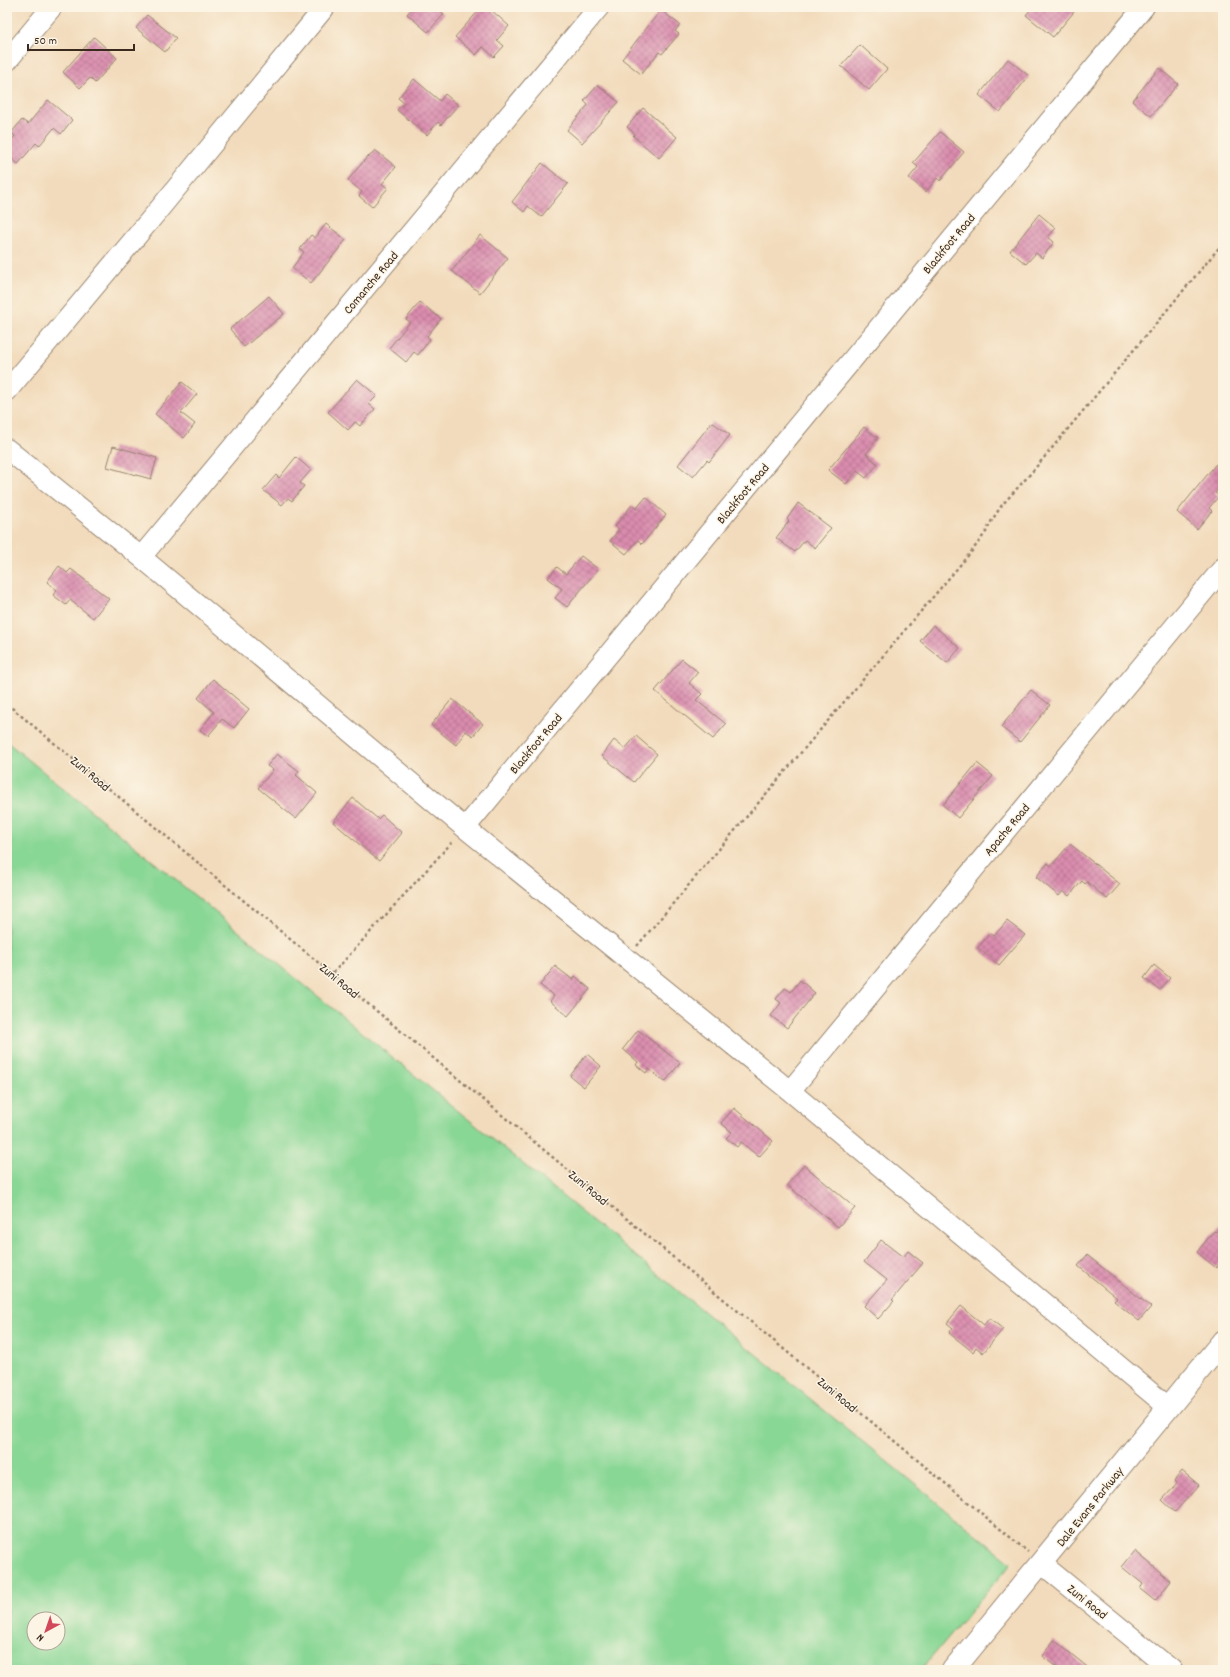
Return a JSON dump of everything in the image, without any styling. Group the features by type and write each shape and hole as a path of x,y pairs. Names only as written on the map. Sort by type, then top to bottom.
{"main road":[{"name":"Dale Evans Parkway","path":"953,1670 1042,1564 1223,1341"}],"street":[{"path":"7,61 52,7"},
{"path":"7,391 326,7"},
{"name":"Comanche Road","path":"141,557 599,7"},
{"name":"Blackfoot Road","path":"465,828 1144,7"},
{"path":"7,449 141,557 465,828 790,1091 1168,1407"},
{"name":"Apache Road","path":"790,1091 1223,568"},
{"name":"Zuni Road","path":"1042,1564 1172,1670"}],"path":[{"path":"627,959 972,551 986,532 1002,505 1032,472 1223,243"},
{"name":"Zuni Road","path":"7,704 1042,1564"},
{"path":"333,974 465,828"}],"green space":[{"path":"7,742 1011,1563 921,1670 7,1670"}],"building":[{"path":"413,7 436,7 444,14 428,32 407,14"},
{"path":"482,7 488,7 509,26 497,40 504,46 494,57 483,47 476,55 455,37"},
{"path":"1033,7 1078,7 1053,37 1026,15"},
{"path":"661,10 680,25 675,31 679,34 662,54 659,52 641,74 622,59"},
{"path":"147,15 176,38 165,52 136,28"},
{"path":"94,37 117,58 95,83 90,78 80,88 63,72"},
{"path":"860,45 887,69 869,90 841,66"},
{"path":"1008,59 1029,76 1000,112 979,95"},
{"path":"1159,68 1178,84 1151,116 1132,101"},
{"path":"414,79 440,101 445,94 458,105 441,125 438,122 427,135 397,110 404,103 398,98"},
{"path":"598,85 619,102 582,143 567,130 588,105 584,101"},
{"path":"48,100 72,120 61,134 54,128 39,146 36,143 18,164 7,154 7,145 15,136 11,133 22,120 28,124"},
{"path":"643,108 677,137 659,158 633,136 635,134 627,127"},
{"path":"940,132 964,152 940,181 937,178 926,192 909,178 918,167 913,163"},
{"path":"375,150 396,167 382,184 388,188 372,207 359,196 362,192 348,180"},
{"path":"542,163 568,184 541,217 528,206 524,212 512,202"},
{"path":"1039,214 1056,228 1048,237 1054,242 1042,258 1036,253 1026,264 1010,251"},
{"path":"326,224 346,240 311,283 292,268 304,252 300,249 311,235 315,238"},
{"path":"480,235 508,258 480,293 452,271"},
{"path":"269,296 284,314 244,347 230,329"},
{"path":"420,302 441,319 427,336 430,339 418,355 414,352 406,362 389,348 410,322 406,319"},
{"path":"357,379 377,396 369,404 375,409 360,426 355,422 348,430 328,412"},
{"path":"182,382 197,394 181,413 195,424 184,438 155,414"},
{"path":"712,422 730,435 709,462 707,460 693,477 678,465"},
{"path":"864,427 878,438 866,454 878,464 866,478 857,471 846,484 828,470"},
{"path":"113,446 157,458 151,479 107,467"},
{"path":"296,457 311,470 300,483 304,486 292,501 288,498 282,505 263,490 276,475 279,478"},
{"path":"1216,464 1223,470 1223,484 1215,493 1219,496 1209,508 1212,511 1197,529 1177,512"},
{"path":"646,497 666,515 642,544 638,540 626,554 610,541 619,529 615,526 632,505 636,509"},
{"path":"798,503 831,528 815,548 805,540 795,552 776,538 789,521 787,519"},
{"path":"581,556 598,569 567,607 555,598 562,589 548,578 557,567 566,574"},
{"path":"59,566 67,573 71,569 109,599 93,618 70,600 66,605 53,595 57,590 47,582"},
{"path":"933,625 960,648 947,663 920,641"},
{"path":"682,659 698,672 689,683 702,694 696,700 726,724 713,739 655,691"},
{"path":"213,679 249,709 234,728 222,719 208,736 200,730 214,712 198,698"},
{"path":"1031,690 1050,705 1020,742 1001,727"},
{"path":"452,699 483,724 473,736 466,731 456,745 431,725"},
{"path":"636,736 657,754 634,782 602,756 614,740 625,749"},
{"path":"277,754 299,771 296,775 317,793 296,819 258,788 273,770 267,766"},
{"path":"977,763 993,776 958,818 943,805"},
{"path":"353,798 378,819 382,815 402,833 379,861 333,822"},
{"path":"1070,844 1120,884 1107,899 1087,882 1085,884 1082,881 1069,896 1063,891 1059,896 1036,877 1048,863 1051,866"},
{"path":"1007,921 1025,935 999,965 978,948 990,933 994,936"},
{"path":"1154,965 1170,978 1160,990 1144,978"},
{"path":"555,966 573,980 575,976 590,989 568,1016 550,1001 554,996 540,985"},
{"path":"800,980 815,993 787,1028 771,1016 781,1003 776,999 785,988 791,992"},
{"path":"638,1030 680,1063 665,1082 649,1069 646,1073 636,1065 638,1062 623,1049"},
{"path":"587,1054 601,1066 584,1087 570,1076"},
{"path":"734,1108 773,1141 759,1157 741,1142 737,1147 726,1138 732,1132 721,1123"},
{"path":"804,1165 855,1208 838,1227 787,1185"},
{"path":"1223,1223 1223,1259 1216,1268 1197,1252 1214,1231 1216,1232"},
{"path":"881,1240 903,1257 908,1251 923,1263 878,1319 864,1306 887,1280 864,1262"},
{"path":"1087,1255 1151,1307 1139,1321 1114,1301 1117,1298 1078,1266"},
{"path":"961,1306 984,1325 989,1318 1003,1329 983,1353 976,1347 973,1352 949,1333 953,1328 947,1323"},
{"path":"1182,1471 1199,1485 1175,1512 1162,1500 1177,1484 1174,1481"},
{"path":"1135,1551 1171,1581 1155,1601 1140,1589 1143,1584 1122,1567"},
{"path":"1054,1640 1091,1670 1060,1670 1042,1656"}]}
